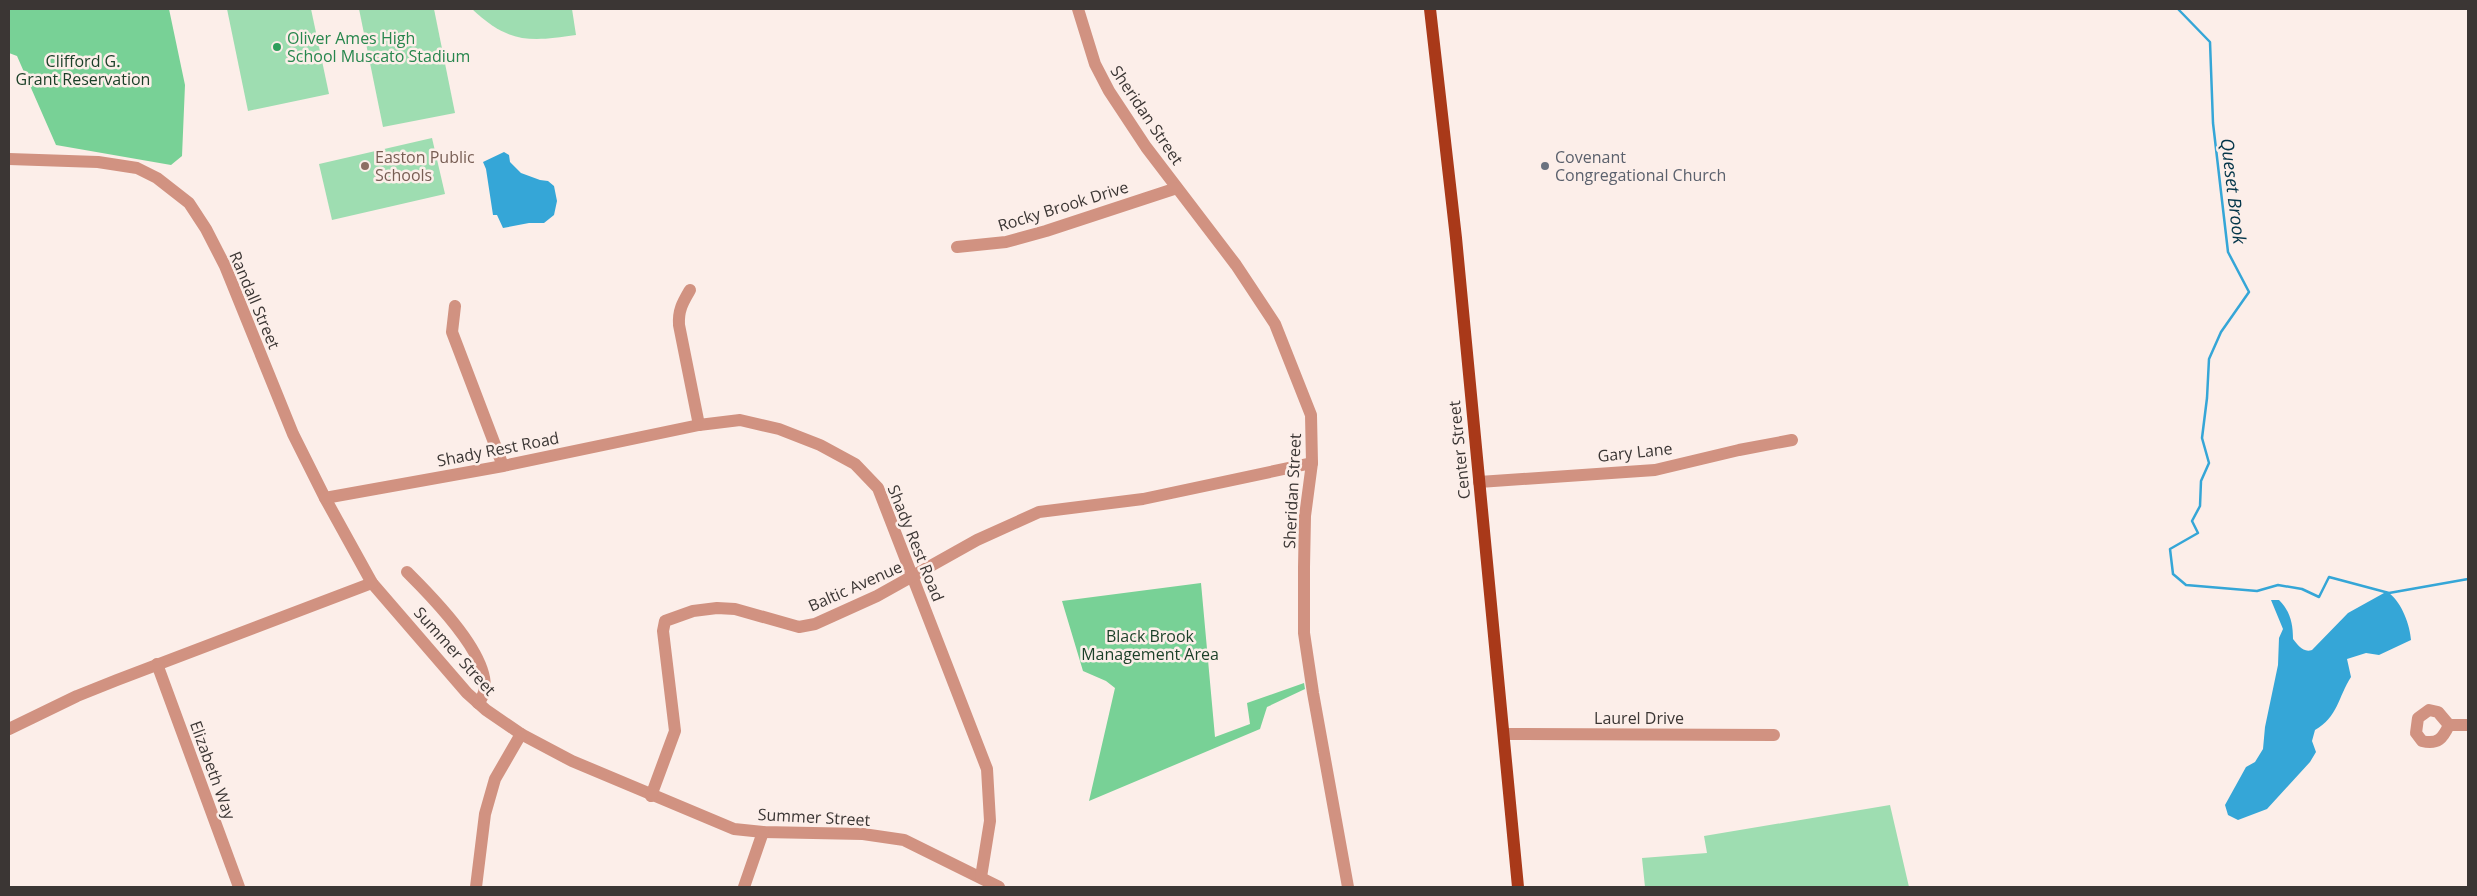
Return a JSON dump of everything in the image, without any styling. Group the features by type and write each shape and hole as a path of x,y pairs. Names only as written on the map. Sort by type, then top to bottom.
{"main road":[{"name":"Center Street","path":"1430,9 1456,238 1518,887"}],"street":[{"name":"Sheridan Street","path":"1078,9 1095,64 1102,78 1146,147 1236,264 1275,324 1311,415 1312,463 1305,525 1304,633 1348,887"},
{"name":"Randall Street","path":"9,159 98,162 137,168 157,178 189,203 206,229 225,266 292,434 372,583"},
{"name":"Rocky Brook Drive","path":"957,247 1006,242 1177,188"},
{"path":"690,290 678,314 699,425"},
{"path":"455,306 452,332 503,466"},
{"name":"Shady Rest Road","path":"325,498 503,466 699,425 740,420 779,429 820,445 855,464 878,488 987,768 990,821 982,877"},
{"name":"Gary Lane","path":"1479,482 1655,470 1739,450 1792,440"},
{"name":"Baltic Avenue","path":"651,796 675,731 663,631 665,621 671,617 693,611 734,609 798,627 815,624 844,612 912,578 977,540 1039,512 1152,497 1312,463"},
{"path":"407,572 448,615 481,666 485,688 484,697 478,703"},
{"path":"9,729 77,696 372,583"},
{"name":"Summer Street","path":"372,583 478,703 521,734 572,761 651,796 734,828 763,832 853,834 904,840 999,887"},
{"name":"Elizabeth Way","path":"158,664 239,887"},
{"path":"2449,725 2468,725"},
{"path":"476,887 485,814 492,788 495,779 521,734"},
{"name":"Laurel Drive","path":"1504,734 1774,735"},
{"path":"744,887 763,832"}],"green space":[{"name":"Clifford G. Grant Reservation","path":"9,9 169,9 185,85 182,156 171,165 56,145 17,56 9,53"},
{"name":"Oliver Ames High School Muscato Stadium","path":"227,9 311,9 329,94 248,111"},
{"path":"359,9 434,9 455,113 383,127"},
{"path":"472,9 572,9 576,35 532,39 508,34 485,20"},
{"path":"432,138 445,194 332,220 319,164"},
{"name":"Black Brook Management Area","path":"1201,583 1215,737 1250,724 1247,703 1304,683 1305,689 1267,707 1260,729 1089,801 1115,688 1106,681 1083,671 1062,601"},
{"path":"1890,805 1909,887 1645,887 1642,858 1707,853 1704,836"}],"water":[{"path":"504,152 509,155 510,162 521,173 548,181 554,186 557,201 554,215 544,223 529,223 503,228 497,215 493,215 486,169 483,162"},
{"path":"2384,593 2389,593 2398,602 2407,621 2411,640 2379,655 2366,653 2347,659 2351,677 2333,713 2323,725 2315,730 2312,741 2316,752 2310,762 2267,809 2238,820 2228,815 2225,805 2246,767 2255,762 2263,749 2265,727 2278,665 2279,638 2283,629 2271,600 2279,600 2286,608 2290,618 2293,639 2301,648 2309,651 2348,613"}],"waterway":[{"name":"Queset Brook","path":"2178,9 2210,42 2213,123 2228,252 2249,292 2221,332 2209,359 2202,438 2209,463 2201,481 2200,506 2192,521 2198,533 2170,549 2173,574 2186,585 2257,591 2278,585 2302,589 2319,597 2329,577 2389,593 2468,579"}],"place":[{"name":"Oliver Ames High School Muscato Stadium","path":"277,47"},
{"name":"Easton Public Schools","path":"365,166"},
{"name":"Covenant Congregational Church","path":"1545,166"}]}
